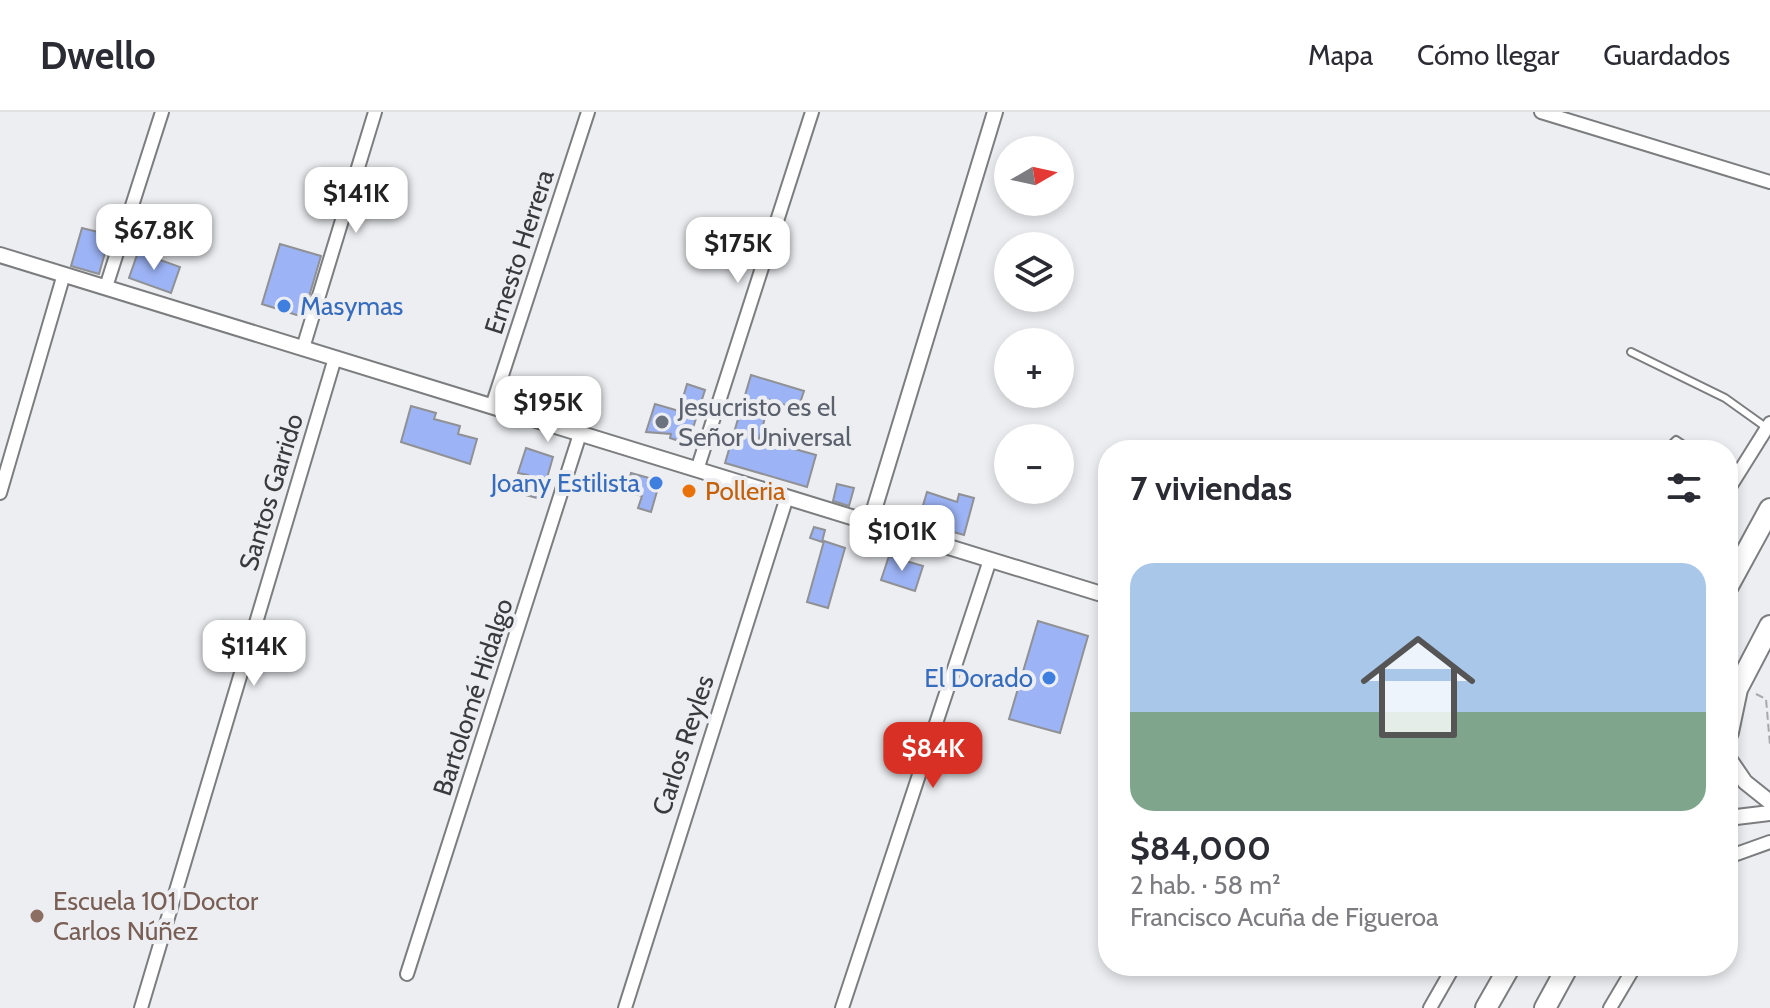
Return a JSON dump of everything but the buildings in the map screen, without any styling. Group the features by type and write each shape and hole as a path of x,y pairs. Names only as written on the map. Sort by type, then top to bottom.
{"highway":[{"path":"1738,568 1770,509"},
{"path":"1738,687 1770,626"},
{"path":"1486,1008 1504,976"},
{"path":"1545,1008 1563,976"}],"street":[{"path":"106,287 162,112"},
{"path":"303,348 375,112"},
{"name":"Ernesto Herrera","path":"492,406 588,112"},
{"path":"697,470 812,112"},
{"path":"870,523 995,112"},
{"path":"1541,112 1770,182"},
{"path":"0,255 1098,593"},
{"path":"0,493 64,274"},
{"name":"Santos Garrido","path":"141,1008 335,358"},
{"path":"1738,469 1768,425"},
{"name":"Bartolomé Hidalgo","path":"407,974 580,434"},
{"name":"Carlos Reyles","path":"625,1008 787,497"},
{"path":"842,1008 990,560"},
{"path":"1738,772 1745,782 1770,802"},
{"path":"1738,817 1770,813"},
{"path":"1738,853 1770,842"},
{"path":"1430,1008 1448,976"},
{"path":"1610,1008 1629,976"}],"lane":[{"path":"1631,352 1725,398 1768,425"}],"path":[{"path":"1766,699 1770,745"}],"place":[{"name":"Masymas","path":"284,306"},
{"name":"Jesucristo es el Señor Universal","path":"662,422"},
{"name":"Joany Estilista","path":"656,483"},
{"name":"Polleria","path":"689,491"},
{"name":"El Dorado","path":"1049,678"},
{"name":"Escuela 101 Doctor Carlos Núñez","path":"37,916"}]}
